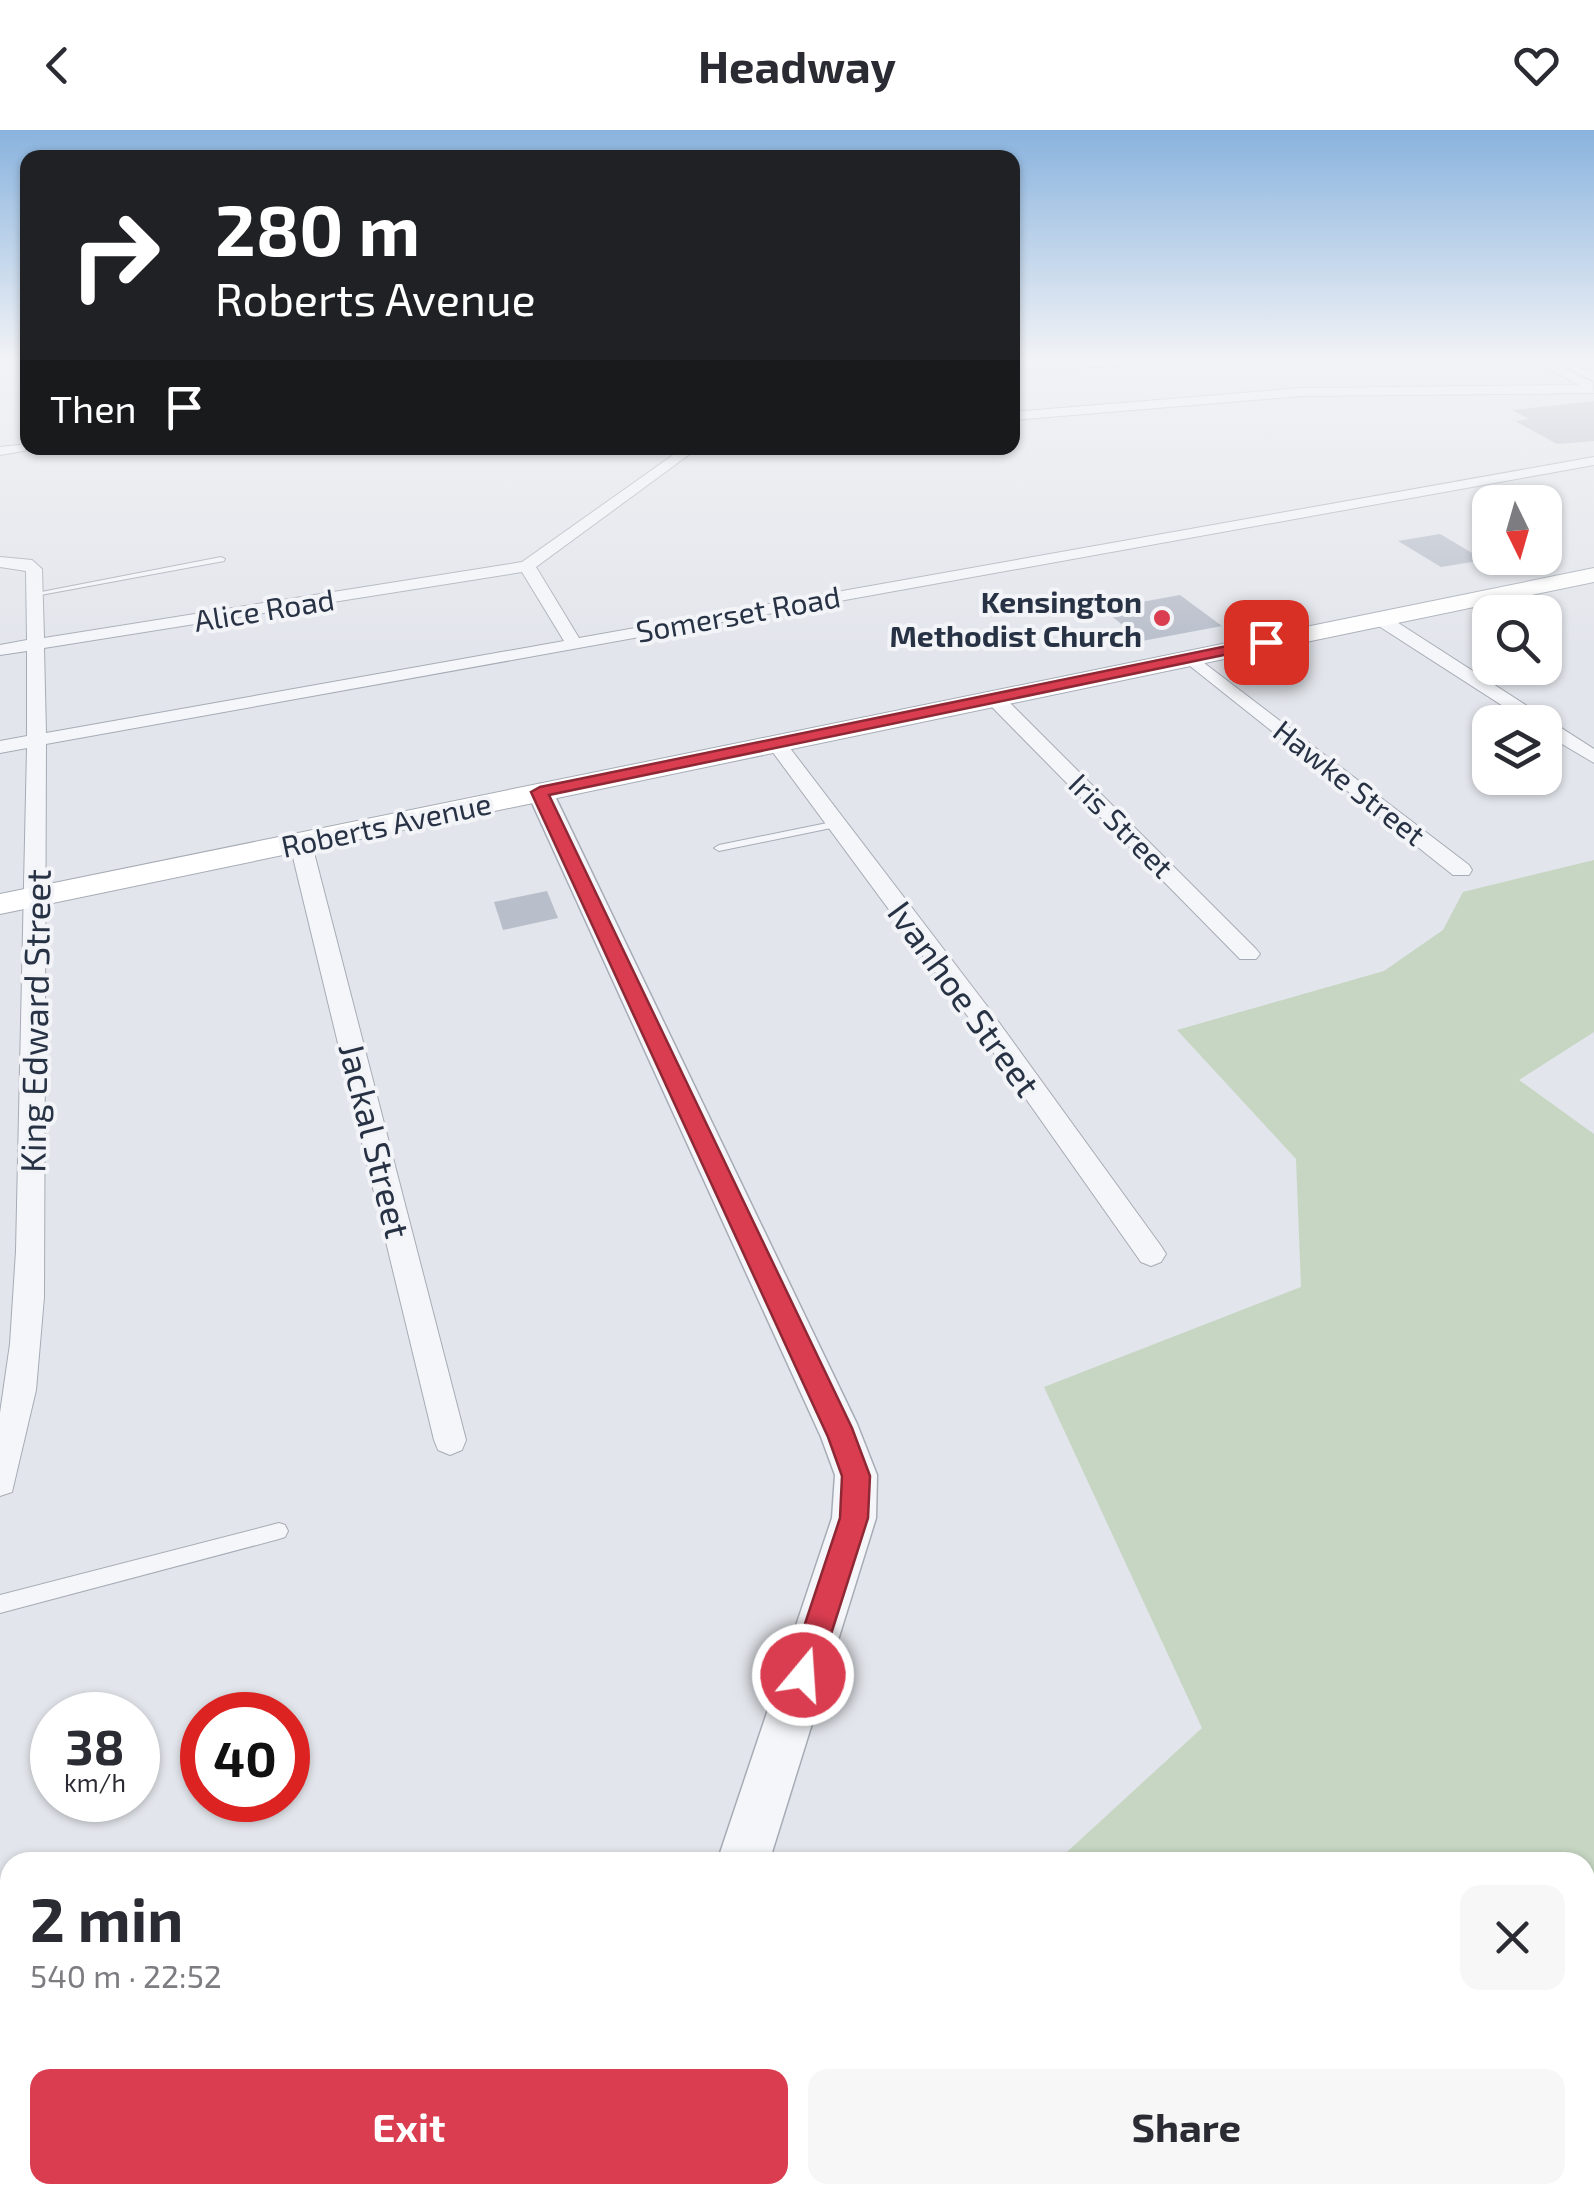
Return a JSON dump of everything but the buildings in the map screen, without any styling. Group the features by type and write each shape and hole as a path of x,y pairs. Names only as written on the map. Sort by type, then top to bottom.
{"main road":[{"name":"Roberts Avenue","path":"0,904 1594,575"}],"street":[{"path":"573,642 527,566 675,459"},
{"name":"Somerset Road","path":"0,747 1594,461"},
{"name":"King Edward Street","path":"0,562 26,562 34,569 37,896 9,1451 0,1481"},
{"name":"Alice Road","path":"0,650 527,566"},
{"path":"1380,619 1514,705"},
{"name":"Hawke Street","path":"1191,658 1461,870"},
{"name":"Iris Street","path":"994,698 1248,954"},
{"path":"1562,737 1594,758"},
{"name":"Ivanhoe Street","path":"776,743 1151,1254"},
{"path":"540,792 842,1437 856,1476 854,1518 746,1852"},
{"name":"Jackal Street","path":"300,841 450,1440"}],"lane":[{"path":"35,594 221,558"},
{"path":"719,848 837,824"},
{"path":"0,1604 279,1531"}],"green space":[{"path":"1594,860 1594,1032 1519,1080 1594,1134 1594,1852 1067,1852 1202,1728 1044,1387 1301,1287 1296,1159 1177,1030 1384,971 1443,930 1463,892"}],"place":[{"name":"Kensington Methodist Church","path":"1162,618"}],"route":[{"path":"803,1675 854,1518 856,1476 842,1437 540,792 1266,642"}]}
